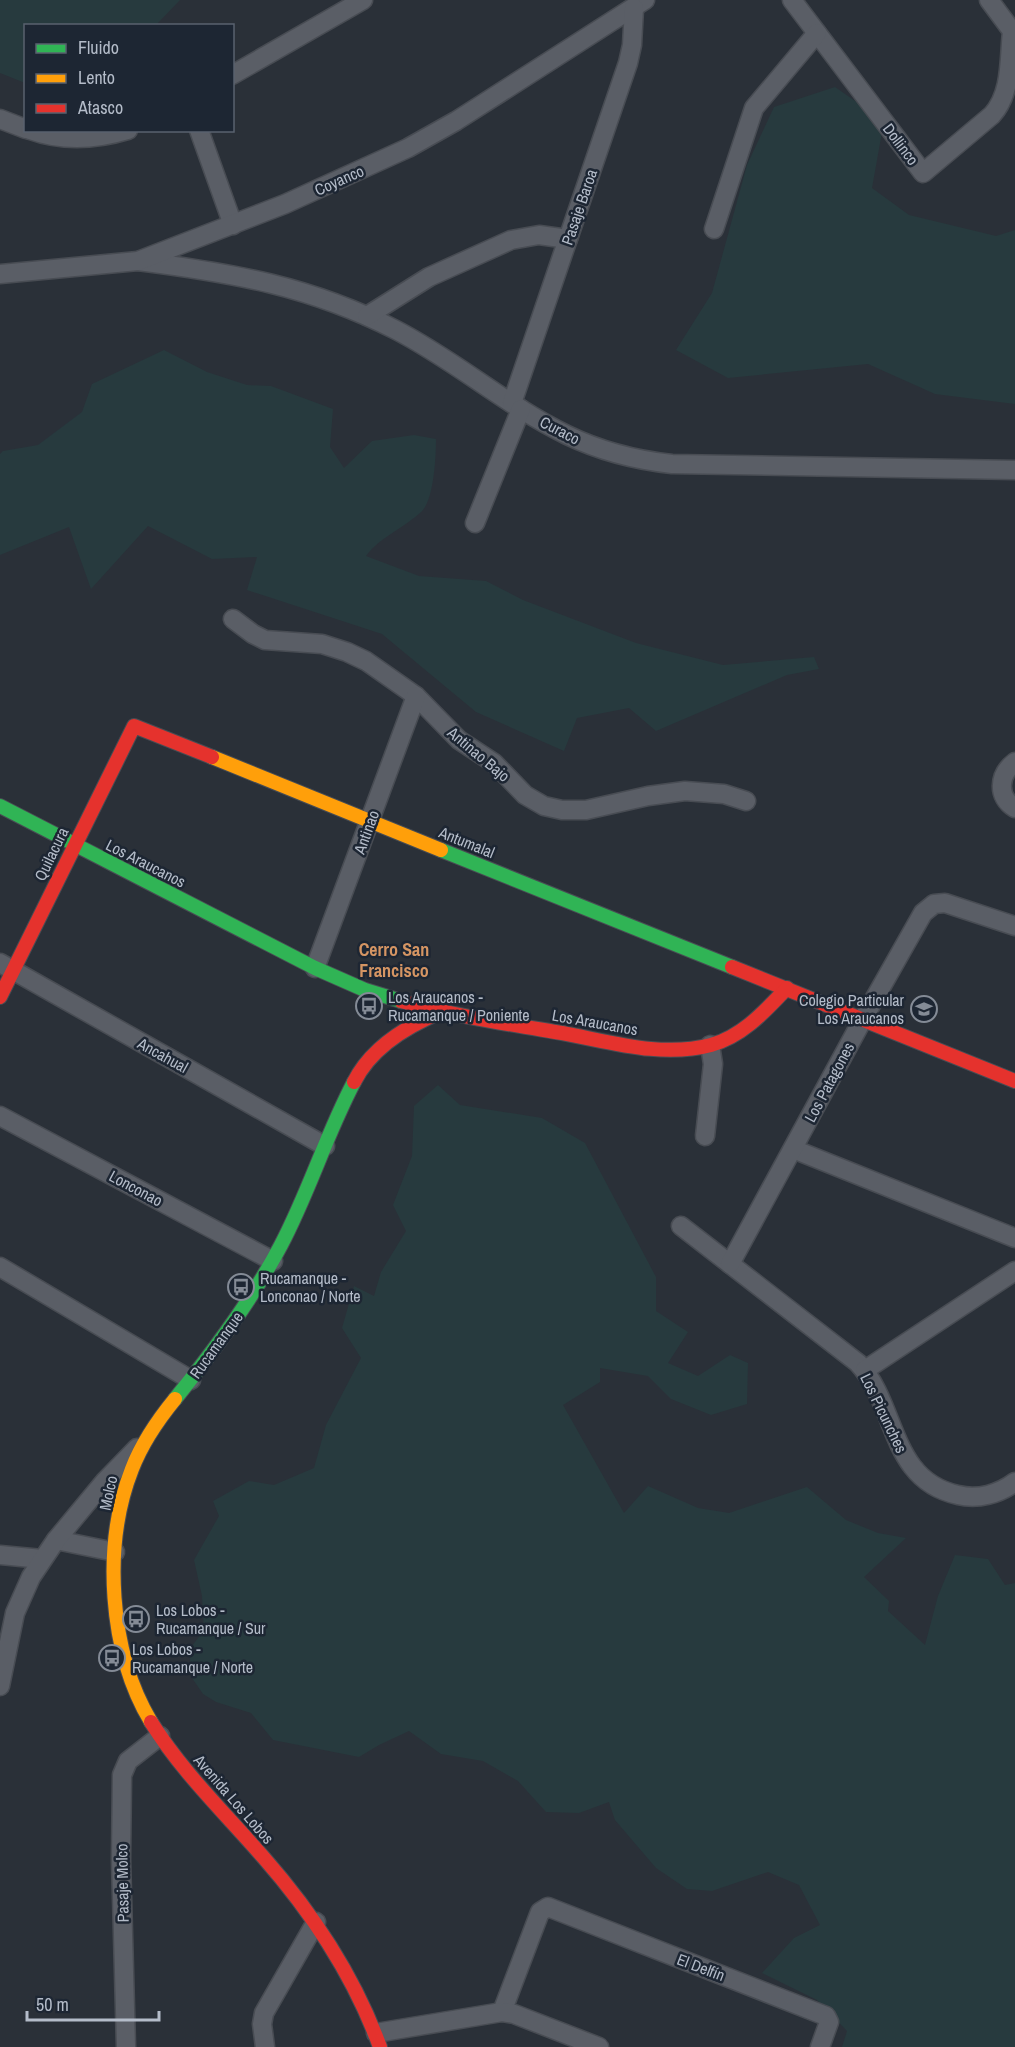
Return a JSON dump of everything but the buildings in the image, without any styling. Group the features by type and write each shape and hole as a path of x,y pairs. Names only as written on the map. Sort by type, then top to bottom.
{"street":[{"path":"234,74 363,0"},
{"name":"Dollinco","path":"792,0 923,174 992,115 1002,102 1007,84 1012,31 989,0"},
{"name":"Coyanco","path":"0,274 138,261 305,195 408,148 456,121 640,4"},
{"name":"Pasaje Baroa","path":"475,523 517,406 568,239 628,63 640,4"},
{"path":"714,229 754,108 817,33"},
{"path":"0,119 24,128"},
{"path":"35,132 53,137 88,139 119,132"},
{"path":"200,132 233,225"},
{"path":"367,316 419,283 511,240 539,235 568,239"},
{"name":"Curaco","path":"138,261 220,272 285,286 328,300 367,316 420,344 551,427 613,453 672,464 1015,470"},
{"name":"Antinao Bajo","path":"233,619 253,634 265,639 315,643 347,652 385,672 416,696 459,740 494,764 525,795 544,806 562,810 586,810 648,796 685,791 724,794 746,801"},
{"name":"Antinao","path":"315,968 416,696"},
{"name":"Antumalal","path":"134,726 788,988"},
{"name":"Quilacura","path":"0,997 7,967 74,844 134,726"},
{"path":"1015,762 1008,768 1002,783 1004,796 1015,808"},
{"name":"Los Araucanos","path":"0,806 315,968 367,991 441,1012 641,1047 686,1049 729,1039 746,1029 788,988"},
{"name":"Los Patagones","path":"730,1264 923,913 934,903 945,903 1015,926"},
{"name":"Ancahual","path":"7,967 326,1146"},
{"path":"788,988 1015,1081"},
{"name":"Rucamanque","path":"0,1686 15,1613 31,1576 42,1559 120,1464 143,1443 237,1318 273,1261 292,1224 349,1090 366,1064 387,1042 406,1028 441,1012"},
{"path":"705,1136 713,1064 710,1045"},
{"name":"Lonconao","path":"0,1116 273,1261"},
{"path":"793,1149 1015,1238"},
{"name":"Los Picunches","path":"681,1226 852,1357 865,1370 907,1461 925,1481 948,1493 974,1497 994,1493 1014,1483"},
{"path":"0,1267 191,1380"},
{"path":"865,1370 1015,1271"},
{"name":"Molco","path":"116,1552 128,1476 143,1443"},
{"path":"56,1540 116,1552"},
{"name":"Avenida Los Lobos","path":"116,1552 117,1611 127,1666 138,1698 160,1736 191,1776 277,1872 316,1922 351,1977 378,2040"},
{"path":"0,1555 42,1559"},
{"name":"Pasaje Molco","path":"126,2047 121,1859 122,1775 128,1761 160,1736"},
{"name":"El Delfín","path":"502,2012 540,1912 544,1907 826,2016 829,2022 820,2047"},
{"path":"266,2047 262,2024 264,2013 316,1922"},
{"path":"378,2040 502,2012 514,2014 599,2047"}],"green space":[{"path":"0,0 180,0 157,24 24,24 24,83 0,73"},
{"path":"835,87 884,121 872,188 909,215 996,236 1015,230 1015,404 935,394 868,364 728,378 676,350 712,293 747,165 774,107"},
{"path":"164,350 207,372 247,385 271,386 333,409 330,447 344,468 372,441 414,435 436,439 433,478 425,506 414,518 378,543 366,556 419,576 486,581 523,600 636,643 723,665 814,657 819,669 787,675 656,731 629,708 577,718 564,751 476,712 382,634 247,590 257,557 212,559 148,526 91,589 69,527 0,555 0,454 3,451 38,445 82,412 92,384"},
{"path":"438,1085 460,1105 542,1118 585,1143 656,1277 656,1311 688,1332 668,1363 698,1376 730,1355 748,1363 747,1404 711,1415 671,1399 648,1376 600,1368 600,1382 563,1405 624,1513 648,1486 698,1508 729,1513 807,1487 846,1520 878,1533 906,1538 864,1577 889,1601 888,1611 925,1645 938,1596 955,1555 988,1559 1005,1585 1015,1583 1015,2047 842,2047 847,2031 817,2000 762,1973 794,1938 820,1925 799,1885 768,1872 712,1891 687,1889 656,1868 615,1820 609,1802 579,1813 546,1812 518,1781 483,1761 441,1754 409,1731 359,1757 273,1740 251,1713 216,1702 203,1694 192,1678 189,1650 204,1630 202,1596 194,1560 219,1516 213,1501 249,1481 274,1485 314,1468 326,1425 361,1358 342,1328 354,1286 374,1296 381,1272 406,1231 393,1205 412,1156 414,1106"}],"traffic: fast":[{"path":"0,806 315,968 365,990 401,1001"},
{"path":"441,850 732,967"},
{"path":"175,1399 232,1325 270,1265 291,1225 354,1082"}],"traffic: slow":[{"path":"212,757 441,850"},
{"path":"151,1722 126,1664 119,1631 115,1598 116,1531 122,1499 140,1450 175,1399"}],"traffic: jam":[{"path":"0,997 134,726 212,757"},
{"path":"732,967 1015,1081"},
{"path":"401,1001 501,1023 636,1047 674,1050 711,1045 733,1036 753,1022 787,988"},
{"path":"354,1082 370,1059 391,1040 415,1024 441,1012"},
{"path":"151,1722 176,1758 264,1858 316,1924 345,1971 380,2047"}],"place":[{"name":"Los Araucanos - Rucamanque / Poniente","path":"369,1006"},
{"name":"Colegio Particular Los Araucanos","path":"924,1009"},
{"name":"Rucamanque - Lonconao / Norte","path":"241,1287"},
{"name":"Los Lobos - Rucamanque / Sur","path":"136,1619"},
{"name":"Los Lobos - Rucamanque / Norte","path":"112,1658"}],"district":[{"name":"Cerro San Francisco","path":"394,959"}]}
